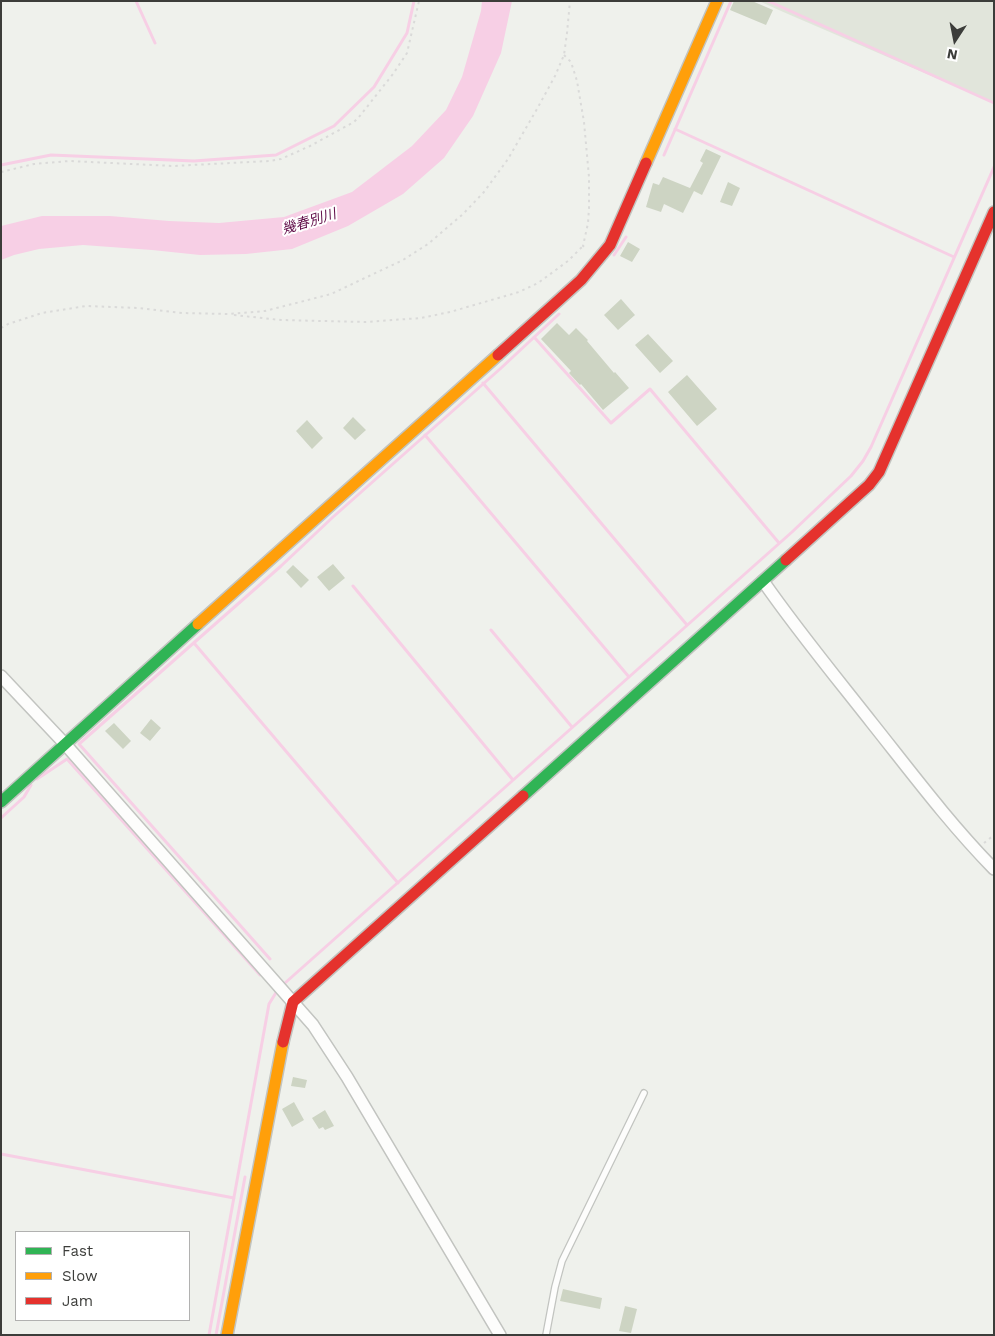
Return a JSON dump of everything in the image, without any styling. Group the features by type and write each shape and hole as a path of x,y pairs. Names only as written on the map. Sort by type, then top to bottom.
{"street":[{"path":"1,802 581,280 610,245 717,1"},
{"path":"227,1335 284,1030 293,1002 869,486 879,472 994,212"},
{"path":"764,581 787,615 934,801 994,868"},
{"path":"1,676 64,744 313,1025 347,1077 500,1335"}],"lane":[{"path":"546,1335 562,1261 644,1093"}],"path":[{"path":"1,172 34,164 69,161 173,166 262,162 281,159 310,146 354,122 359,117 407,53 419,1"},
{"path":"228,314 265,311 331,294 403,260 428,244 463,214 484,192 508,159 555,76 564,55 570,1"},
{"path":"1,328 42,313 86,306 138,308 182,313 228,314 281,320 365,322 421,318 450,312 520,292 538,283 568,261 583,246 588,223 590,208 589,177 584,122 577,81 571,62 564,55"},
{"path":"583,246 601,257"}],"shaded area":[{"path":"759,1 994,1 994,103 781,11"}],"water":[{"name":"幾春別川","path":"482,1 512,1 501,53 473,116 444,158 403,194 348,226 292,249 246,254 200,255 83,245 39,249 1,260 1,226 42,216 110,216 219,223 284,217 352,192 412,146 446,110 462,77 481,11"}],"building":[{"path":"734,1 752,1 773,10 766,25 730,10"},
{"path":"706,149 721,156 702,195 694,191 683,213 664,204 661,212 646,207 653,183 659,185 663,177 690,188 703,163 700,161"},
{"path":"728,182 740,188 732,206 720,202"},
{"path":"628,242 640,249 632,262 620,256"},
{"path":"621,299 635,315 618,330 604,315"},
{"path":"557,323 569,335 576,328 629,388 603,410 569,373 571,371 541,339"},
{"path":"648,334 673,361 660,373 635,345"},
{"path":"687,375 717,409 697,426 668,392"},
{"path":"353,417 366,430 355,440 343,428"},
{"path":"307,420 323,438 312,449 296,431"},
{"path":"333,564 345,578 329,591 317,577"},
{"path":"293,565 309,580 301,588 286,572"},
{"path":"151,719 161,728 150,741 140,733"},
{"path":"114,723 131,741 123,749 105,731"},
{"path":"293,1077 307,1080 305,1088 291,1086"},
{"path":"294,1102 304,1120 292,1127 282,1109"},
{"path":"325,1110 334,1126 325,1130 323,1127 319,1129 312,1118"},
{"path":"563,1289 602,1298 600,1309 560,1301"},
{"path":"625,1306 637,1309 631,1333 619,1331"}],"waterway":[{"path":"136,1 155,43"},
{"path":"1,165 51,155 194,161 276,155 334,126 374,87 407,33 414,1"},
{"path":"664,155 731,1"},
{"path":"768,1 994,103"},
{"path":"675,129 954,257"},
{"path":"285,983 792,532 851,476 871,447 994,167"},
{"path":"614,255 626,237"},
{"path":"270,959 79,744 281,566 559,314"},
{"path":"534,337 611,423 650,389 779,543"},
{"path":"483,383 687,625"},
{"path":"425,435 629,677"},
{"path":"353,586 513,780"},
{"path":"491,630 572,727"},
{"path":"194,643 398,883"},
{"path":"37,779 67,759 260,975"},
{"path":"1,818 24,797 31,785"},
{"path":"209,1335 269,1004 277,991"},
{"path":"1,1154 234,1198"},
{"path":"216,1335 245,1177"}],"traffic: fast":[{"path":"523,796 786,560"},
{"path":"1,802 198,624"}],"traffic: slow":[{"path":"646,163 717,1"},
{"path":"198,624 498,355"},
{"path":"227,1335 283,1042"}],"traffic: jam":[{"path":"498,355 581,280 610,245 646,163"},
{"path":"786,560 869,485 879,472 994,212"},
{"path":"283,1042 293,1002 523,796"}]}
